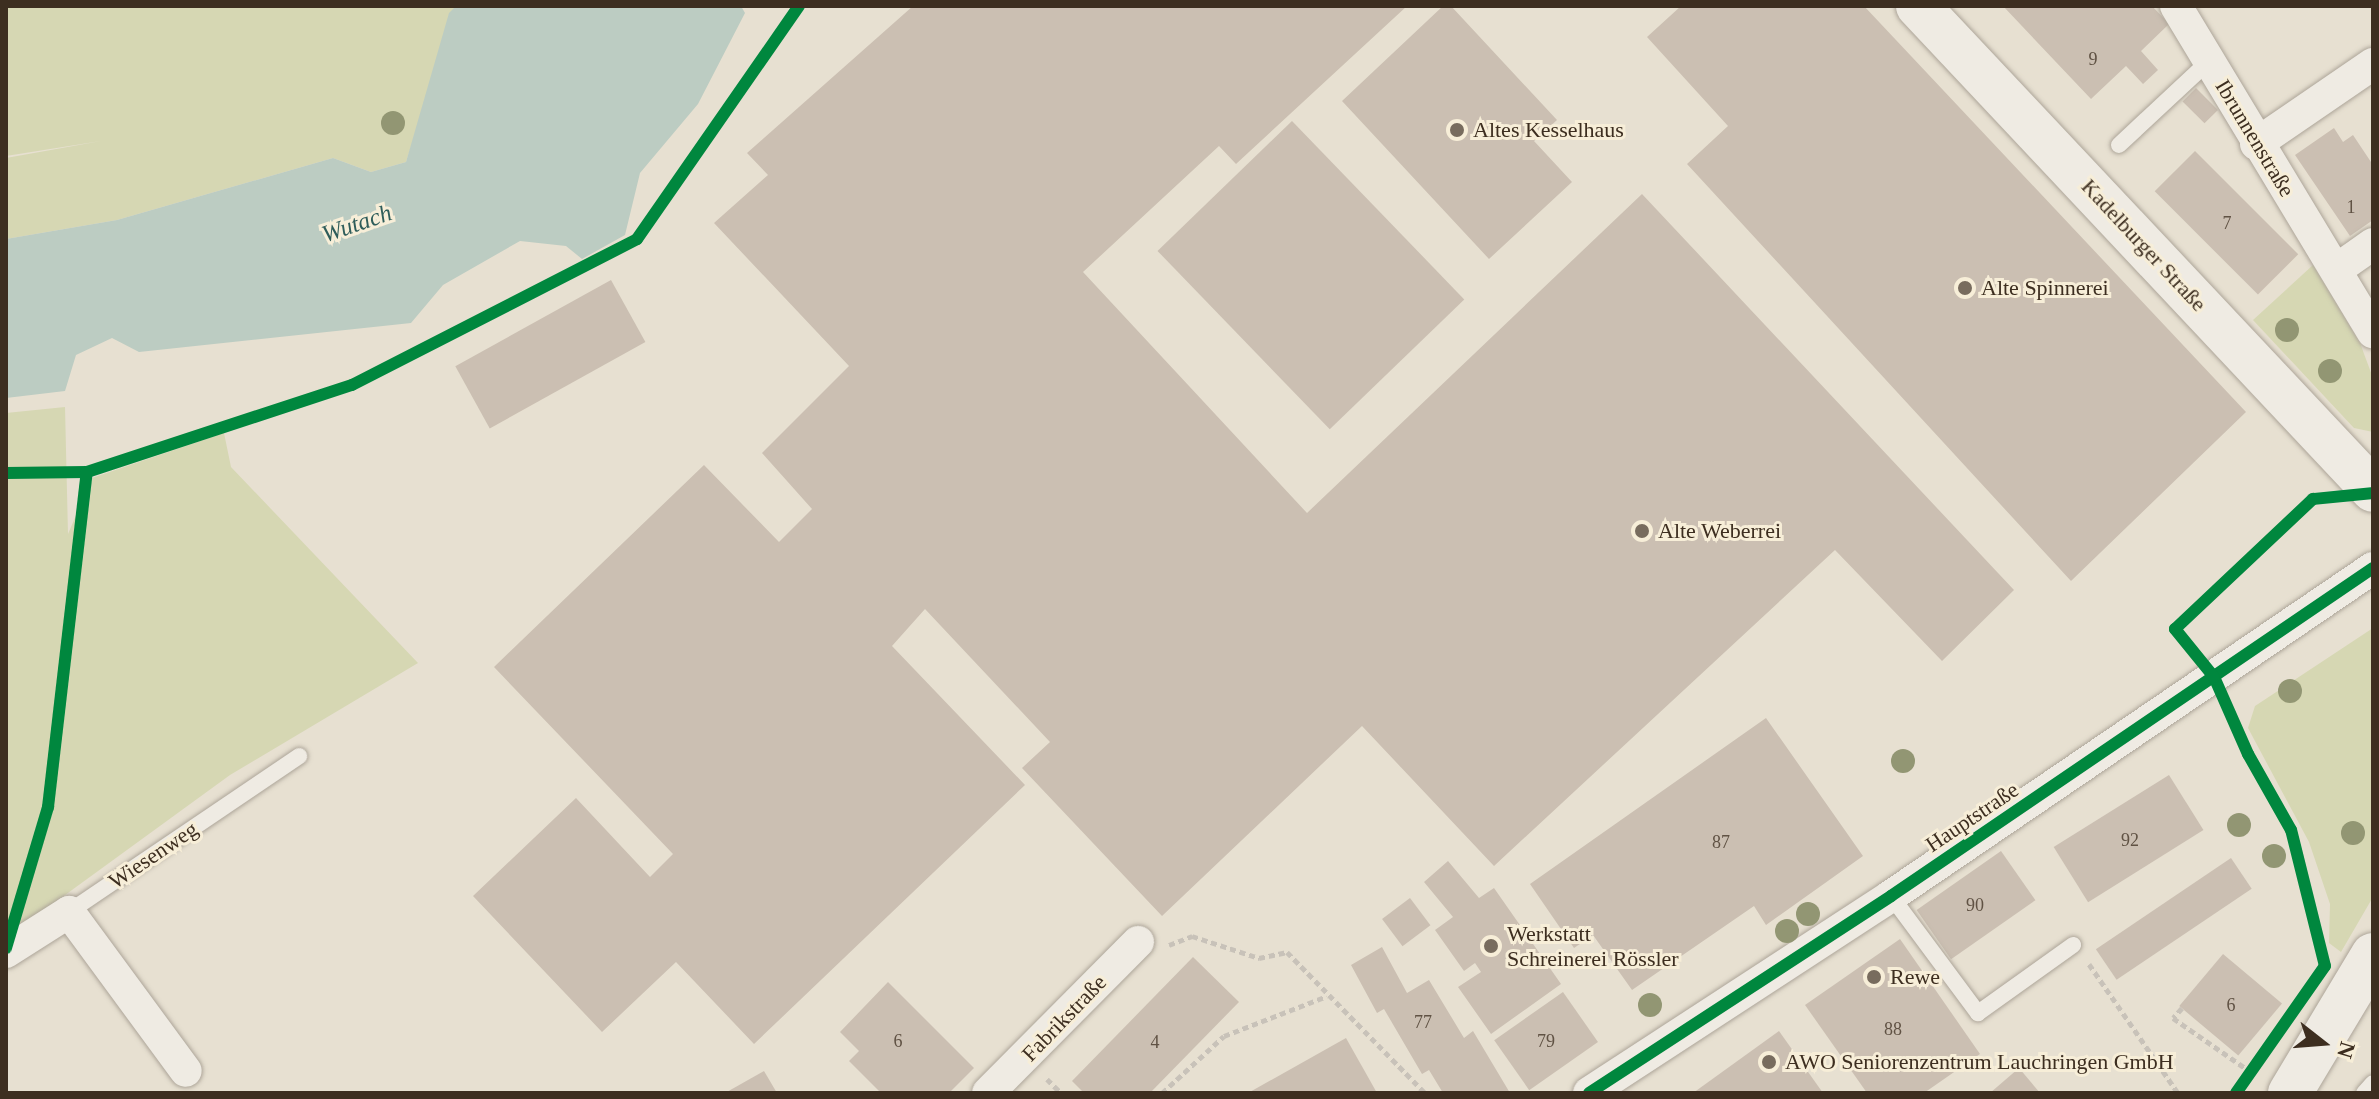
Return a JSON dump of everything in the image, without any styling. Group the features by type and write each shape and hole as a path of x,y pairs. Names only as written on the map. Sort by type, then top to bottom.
{"main road":[{"name":"Kadelburger Straße","path":"1918,6 2372,486"},
{"path":"2290,1093 2373,955"}],"street":[{"name":"Ibrunnenstraße","path":"2176,6 2256,144 2373,332"},
{"path":"2256,144 2373,64"},
{"path":"2336,270 2373,244"},
{"name":"Hauptstraße","path":"1589,1093 1891,896 2373,568"},
{"path":"69,912 186,1071"},
{"name":"Wiesenweg","path":"6,952 69,912"},
{"name":"Fabrikstraße","path":"988,1093 1138,942"}],"lane":[{"path":"2119,145 2209,61"},
{"name":"Wiesenweg","path":"69,912 299,756"},
{"path":"1891,896 1978,1013 2073,945"},
{"path":"2364,1093 2373,1083"}],"path":[{"path":"87,472 352,385 637,239 799,6"},
{"path":"2214,677 2248,754 2291,830 2325,966"},
{"path":"1138,942 1158,949 1192,936 1259,958 1287,952 1425,1093"},
{"path":"2073,945 2178,1093"},
{"path":"1162,1093 1224,1036 1327,996"},
{"path":"2182,1008 2173,1018 2251,1072"},
{"path":"2236,1093 2268,1048"}],"green space":[{"path":"6,6 456,6 406,162 371,172 333,158 117,220 6,239 6,158 101,141 6,156"},
{"path":"2313,265 2360,343 2373,378 2373,432 2354,428 2253,320"},
{"path":"65,407 68,534 92,478 224,433 231,467 418,663 230,775 6,938 6,413"},
{"path":"2373,628 2373,897 2341,952 2329,943 2330,904 2309,842 2248,728 2255,706"}],"water":[{"name":"Wutach","path":"456,6 741,6 745,13 698,104 640,173 625,235 582,259 566,246 520,241 443,285 411,323 139,352 112,338 76,355 65,391 6,398 6,239 117,220 333,158 371,172 406,162 449,13"}],"building":[{"path":"913,6 1407,6 1236,164 1219,146 1083,272 1307,513 1642,194 2014,590 1942,661 1835,550 1494,866 1362,726 1162,916 1022,768 1050,742 925,609 892,646 1025,785 754,1044 676,962 602,1032 473,896 576,798 650,877 673,854 494,667 704,465 779,542 812,509 762,453 849,366 714,223 768,175 747,153"},
{"name":"Altes Kesselhaus","path":"1443,6 1451,6 1557,120 1534,141 1572,182 1489,259 1342,101"},
{"name":"Alte Spinnerei","path":"1681,6 1864,6 2246,412 2071,581 1687,164 1728,126 1647,37"},
{"path":"2003,6 2152,6 2169,24 2141,51 2158,70 2143,84 2126,66 2091,99"},
{"path":"2196,88 2218,110 2204,123 2183,101"},
{"path":"1292,121 1464,299 1330,429 1157,251"},
{"path":"2334,128 2343,142 2353,135 2373,165 2373,220 2350,236 2295,155"},
{"path":"2195,151 2298,254 2258,295 2155,191"},
{"path":"611,280 645,342 490,428 455,366"},
{"path":"1766,718 1863,856 1766,925 1754,906 1632,990 1593,935 1574,948 1530,884"},
{"path":"2169,775 2203,830 2088,902 2054,847"},
{"path":"2001,851 2035,900 1951,959 1917,910"},
{"path":"2231,858 2252,889 2117,980 2096,949"},
{"name":"Werkstatt Schreinerei Rössler","path":"1448,861 1479,898 1494,888 1561,984 1491,1034 1458,987 1481,972 1475,963 1464,971 1435,930 1453,917 1424,882"},
{"path":"1410,898 1430,925 1403,946 1382,919"},
{"path":"1900,939 1980,1054 1924,1093 1867,1093 1805,1005"},
{"path":"1382,947 1407,993 1429,980 1464,1038 1473,1031 1510,1093 1443,1093 1429,1070 1422,1074 1384,1009 1377,1013 1351,965"},
{"path":"2223,954 2282,1003 2238,1056 2179,1006"},
{"path":"1193,957 1239,1002 1150,1093 1084,1093 1072,1081"},
{"path":"888,982 974,1068 949,1093 881,1093 849,1061 859,1051 840,1032"},
{"path":"1563,992 1598,1042 1529,1090 1494,1040"},
{"name":"AWO Seniorenzentrum Lauchringen GmbH","path":"1779,1031 1823,1093 1693,1093"},
{"path":"1346,1038 1377,1093 1248,1093"},
{"path":"2019,1068 2040,1093 1990,1093"},
{"path":"764,1071 777,1093 725,1093"}],"cycle path":[{"path":"6,473 87,472 352,385 637,239 799,6"},
{"path":"6,948 48,807 87,472"},
{"path":"2236,1093 2325,966 2291,830 2248,754 2214,677 2175,629 2313,499 2373,493"},
{"path":"1589,1093 1891,896 2373,568"}],"place":[{"name":"Altes Kesselhaus","path":"1457,130"},
{"name":"Alte Spinnerei","path":"1965,288"},
{"name":"Alte Weberrei","path":"1642,531"},
{"name":"Werkstatt Schreinerei Rössler","path":"1491,946"},
{"name":"Rewe","path":"1874,977"},
{"name":"AWO Seniorenzentrum Lauchringen GmbH","path":"1769,1062"}]}
